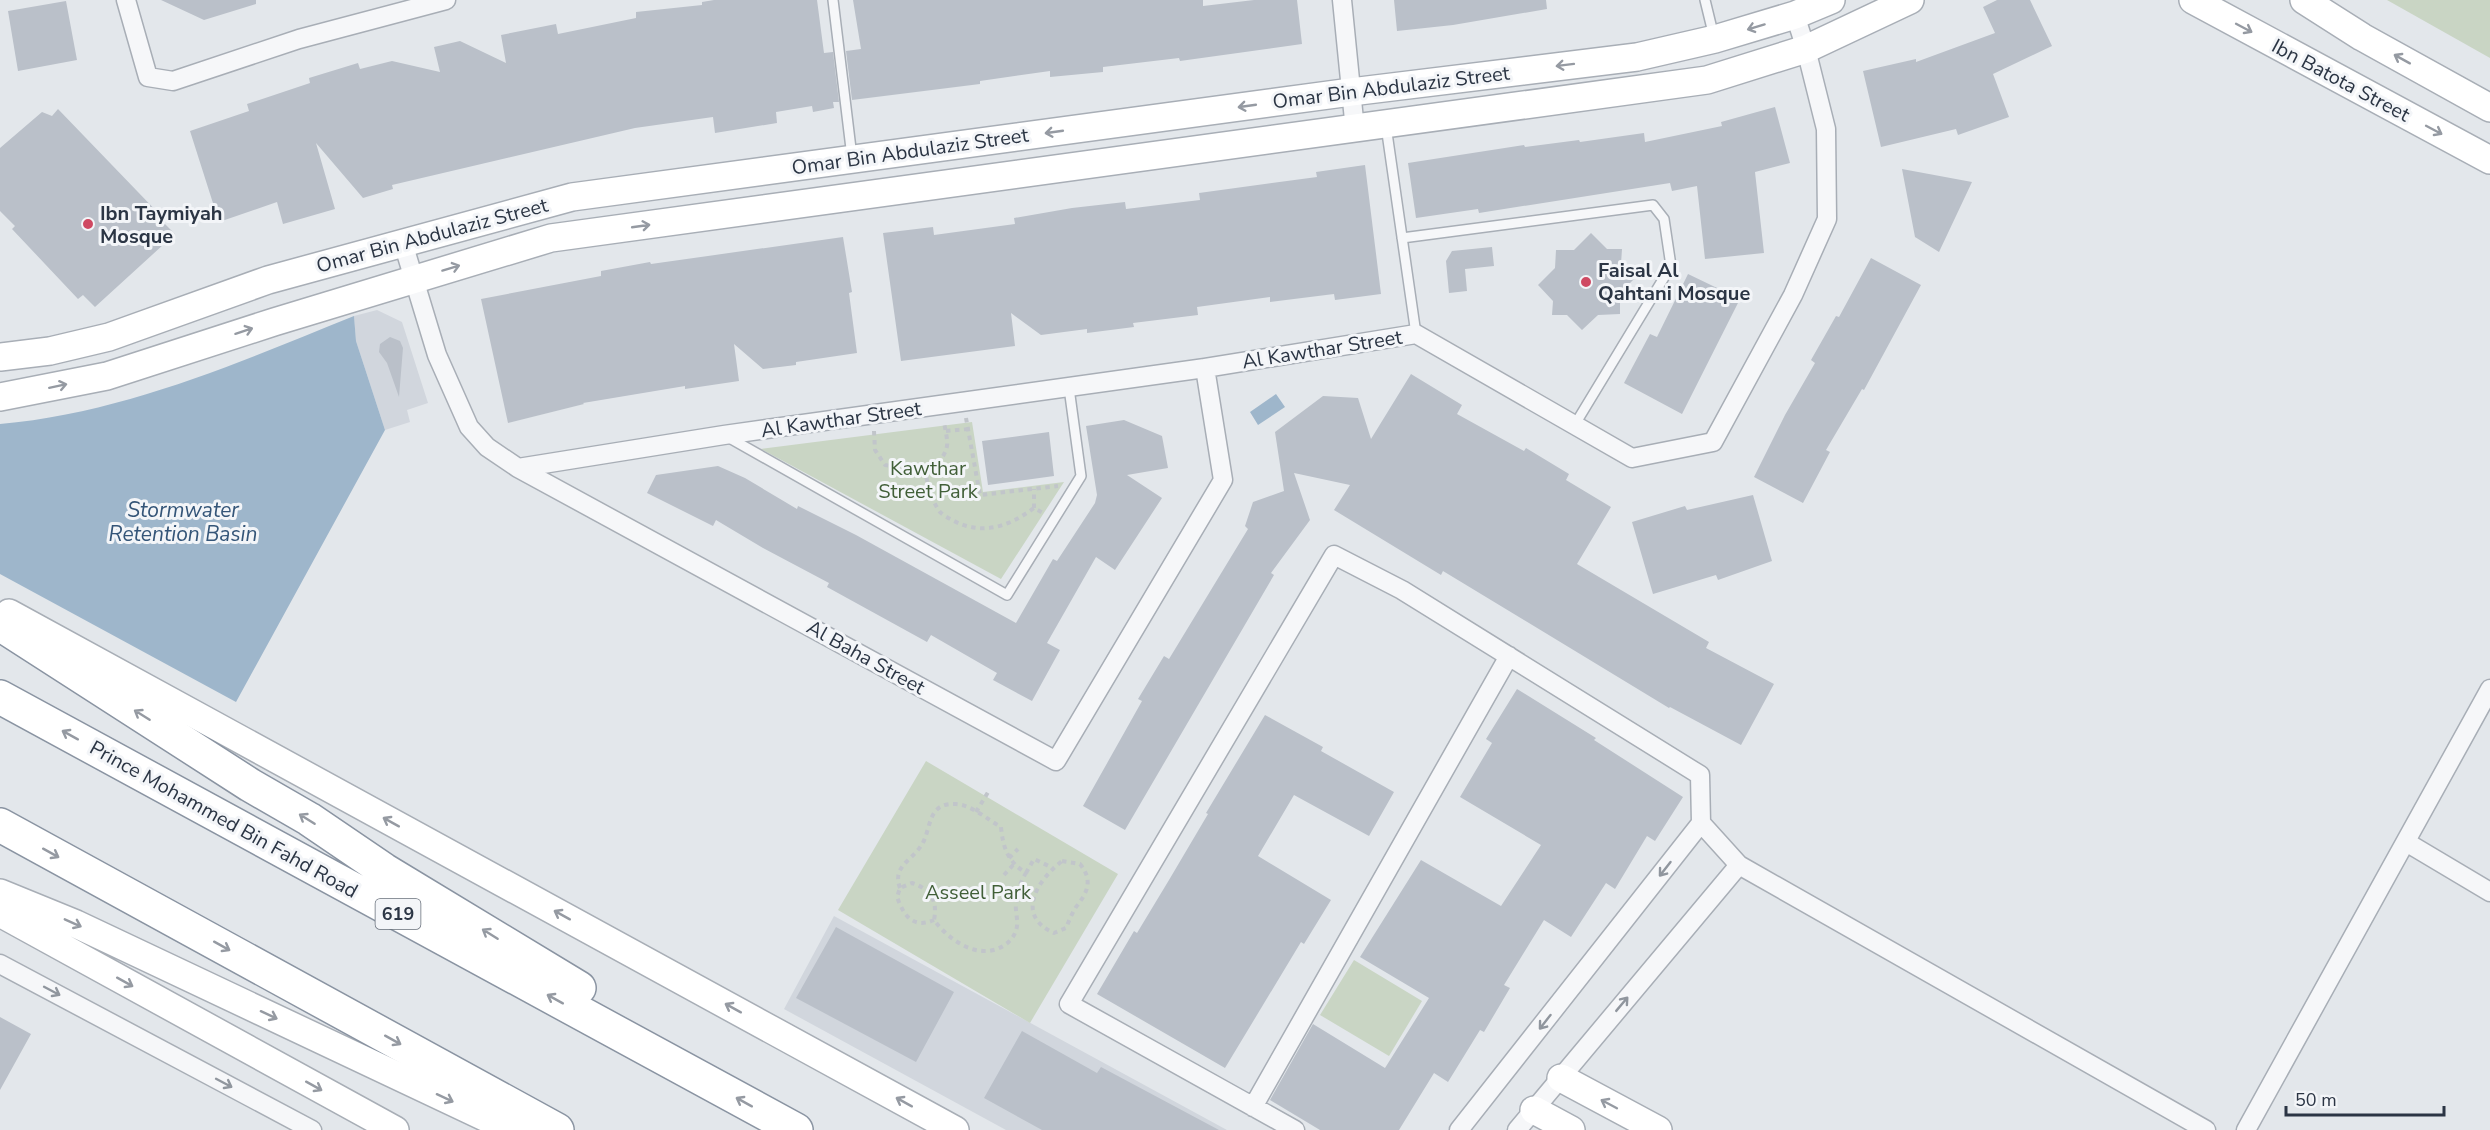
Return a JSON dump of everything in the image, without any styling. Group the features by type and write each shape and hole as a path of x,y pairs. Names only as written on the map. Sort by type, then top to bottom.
{"highway":[{"path":"0,624 250,785 309,819 384,870 667,1041 711,1084"},
{"name":"Prince Mohammed Bin Fahd Road","path":"0,698 796,1130"},
{"path":"0,825 557,1130"}],"street":[{"path":"126,0 148,77 173,81 299,39 446,0"},
{"path":"1342,0 1355,130"},
{"name":"Omar Bin Abdulaziz Street","path":"0,357 50,351 108,337 268,280 572,197 1351,92 1637,57 1715,39 1795,15 1831,0"},
{"path":"0,397 107,376 274,321 551,238 1707,81 1806,49 1910,0"},
{"name":"Ibn Batota Street","path":"2193,0 2490,160"},
{"path":"2282,0 2362,37"},
{"path":"2304,0 2362,37 2490,108"},
{"name":"Al Kawthar Street","path":"518,468 724,435 1205,368 1416,334 1632,458 1713,442 1793,295 1827,219 1826,129 1795,15"},
{"name":"Al Baha Street","path":"403,243 437,356 469,427 487,447 518,468 1056,761 1223,480 1205,368"},
{"path":"1295,1130 1069,1004 1334,555 1402,590 1700,775 1701,823 1459,1130"},
{"path":"0,608 955,1130"},
{"path":"1253,1107 1509,657"},
{"path":"2246,1130 2490,689"},
{"path":"1701,823 1739,865 2206,1130"},
{"path":"2406,842 2490,892"},
{"path":"1571,1130 1526,1120 1739,865"},
{"path":"0,893 75,924 512,1130"},
{"path":"0,913 395,1130"},
{"path":"0,963 312,1130"},
{"path":"1561,1078 1658,1130"}],"lane":[{"path":"833,0 852,159"},
{"path":"1705,0 1715,39"},
{"path":"1386,124 1416,334"},
{"path":"1402,238 1653,206 1664,219 1671,266 1574,426"},
{"path":"724,435 1007,596 1081,476 1069,388"}],"path":[{"path":"964,403 980,495 1076,484"},
{"path":"874,431 875,450 885,465 905,469 924,469 939,461 947,447 944,419"},
{"path":"946,431 968,429"},
{"path":"924,469 930,492 941,513 967,528 994,527 1018,519 1034,508"},
{"path":"1034,489 1034,508"},
{"path":"1034,508 1054,519"},
{"path":"976,812 990,789"},
{"path":"934,920 924,924 915,922 906,915 897,897 900,888 898,874 903,864 921,846 929,818 945,805 957,804 1001,827 1005,851 1014,864 1026,873"},
{"path":"1009,858 1018,849"},
{"path":"934,920 942,931 972,951 987,951 1002,947 1012,940 1017,927 1016,904 1020,885 1034,859 1053,868"},
{"path":"1062,861 1080,864 1087,873 1087,890 1066,928 1054,933 1044,929 1036,921 1033,912 1035,893 1053,868 1062,861"},
{"path":"1004,875 1014,864"},
{"path":"900,888 912,883 928,891 937,908 934,920"},
{"path":"1020,885 1035,893"}],"shaded area":[{"path":"377,310 402,322 428,403 407,410 410,422 385,430 356,341 354,316"},
{"path":"834,916 1227,1130 1006,1130 784,1009"}],"green space":[{"path":"2387,0 2490,0 2490,58"},
{"name":"Kawthar Street Park","path":"972,422 983,492 1064,482 1001,579 761,449"},
{"name":"Asseel Park","path":"926,761 1118,874 1030,1023 838,910"},
{"path":"1354,960 1422,1001 1389,1056 1320,1015"}],"water":[{"name":"Stormwater Retention Basin","path":"354,316 356,341 385,430 236,702 0,574 0,424 92,409 136,397 225,367"},
{"path":"1276,394 1285,407 1258,425 1250,412"}],"building":[{"path":"161,0 256,0 256,4 204,20"},
{"path":"817,0 824,53 833,52 839,102 833,102 834,108 813,112 812,106 776,112 777,123 715,133 713,117 635,128 392,185 393,189 363,198 316,143 335,209 283,224 277,202 219,222 190,131 249,111 247,104 310,83 309,78 358,63 360,69 392,61 440,72 434,47 460,41 506,63 501,35 556,24 558,34 636,18 636,12 702,5 702,2"},
{"path":"853,0 1203,0 1203,6 1254,0 1297,0 1302,44 1180,61 1179,58 1103,67 1103,72 1050,77 1050,71 980,81 980,84 852,100 846,51 861,49"},
{"path":"1394,0 1546,0 1547,9 1453,25 1397,31"},
{"path":"1997,0 2030,0 2052,46 1993,74 2009,117 1958,135 1956,129 1881,147 1863,71 1916,59 1916,62 1995,33 1983,7"},
{"path":"66,1 77,60 18,71 8,11"},
{"path":"1775,107 1790,163 1755,172 1764,253 1705,259 1697,186 1672,191 1670,183 1479,213 1478,209 1416,218 1408,163 1524,145 1525,147 1579,140 1580,142 1644,133 1645,142 1722,126 1721,122"},
{"path":"58,109 164,219 162,221 175,234 95,307 83,295 78,299 12,229 15,226 0,211 0,148 42,112 52,116"},
{"path":"1365,165 1381,294 1335,300 1334,294 1270,302 1270,297 1197,307 1198,315 1133,323 1134,327 1087,333 1087,329 1041,335 1011,313 1015,346 901,361 883,233 933,227 934,235 1015,224 1014,218 1072,208 1125,202 1126,209 1200,200 1199,193 1317,177 1316,172"},
{"path":"1902,169 1972,182 1939,252 1915,237"},
{"name":"Faisal Al Qahtani Mosque","path":"1591,233 1607,249 1622,249 1621,264 1635,278 1620,293 1620,314 1598,315 1582,330 1567,315 1552,315 1553,301 1538,285 1555,268 1556,250 1574,250"},
{"path":"843,237 852,292 849,293 857,353 763,369 734,344 739,381 685,389 685,386 583,403 508,423 481,299 601,276 601,271 650,262 651,264"},
{"path":"1492,247 1494,266 1465,269 1467,291 1449,293 1446,261 1452,251"},
{"path":"1871,258 1921,285 1864,390 1862,389 1826,450 1830,452 1803,503 1754,477 1785,415 1815,363 1811,360 1836,316 1839,317"},
{"path":"1688,274 1740,299 1682,414 1624,383 1650,334 1657,337"},
{"path":"390,337 400,341 403,348 399,397 387,363 379,352 380,344"},
{"path":"1411,374 1462,405 1457,414 1524,451 1526,448 1569,474 1566,480 1611,507 1577,564 1709,642 1706,648 1774,684 1741,745 1669,708 1443,571 1441,575 1334,510 1350,485 1294,473 1310,520 1271,573 1274,575 1125,830 1083,806 1142,701 1138,699 1164,656 1169,659 1248,529 1245,526 1253,502 1284,491 1275,432 1323,396 1358,398 1371,439"},
{"path":"1124,420 1162,436 1168,468 1127,475 1162,498 1115,570 1096,557 1047,643 1060,650 1032,701 993,680 997,673 931,635 927,642 827,587 829,583 716,520 713,526 647,493 656,475 718,466 745,478 797,509 798,506 856,535 1016,623 1053,559 1057,561 1095,503 1097,495 1086,426"},
{"path":"1049,432 1054,476 988,485 982,441"},
{"path":"1753,495 1772,561 1718,580 1716,575 1653,594 1632,522 1685,506 1687,510"},
{"path":"1517,689 1596,738 1594,740 1683,797 1655,841 1647,836 1615,889 1606,883 1571,937 1544,920 1504,985 1510,988 1484,1032 1480,1030 1448,1082 1434,1073 1399,1130 1320,1130 1270,1100 1313,1024 1385,1068 1429,998 1360,957 1421,860 1501,906 1541,845 1460,797 1492,743 1486,739"},
{"path":"1265,715 1323,747 1321,751 1394,792 1369,836 1294,795 1258,856 1331,900 1304,944 1301,942 1225,1068 1097,994 1134,931 1137,933 1169,880"},
{"path":"836,927 954,992 916,1062 796,998"},
{"path":"0,1017 31,1034 0,1090"},
{"path":"1022,1031 1097,1073 1101,1067 1219,1130 1042,1130 984,1098"}],"place":[{"name":"Ibn Taymiyah Mosque","path":"88,224"},
{"name":"Faisal Al Qahtani Mosque","path":"1586,282"}]}
